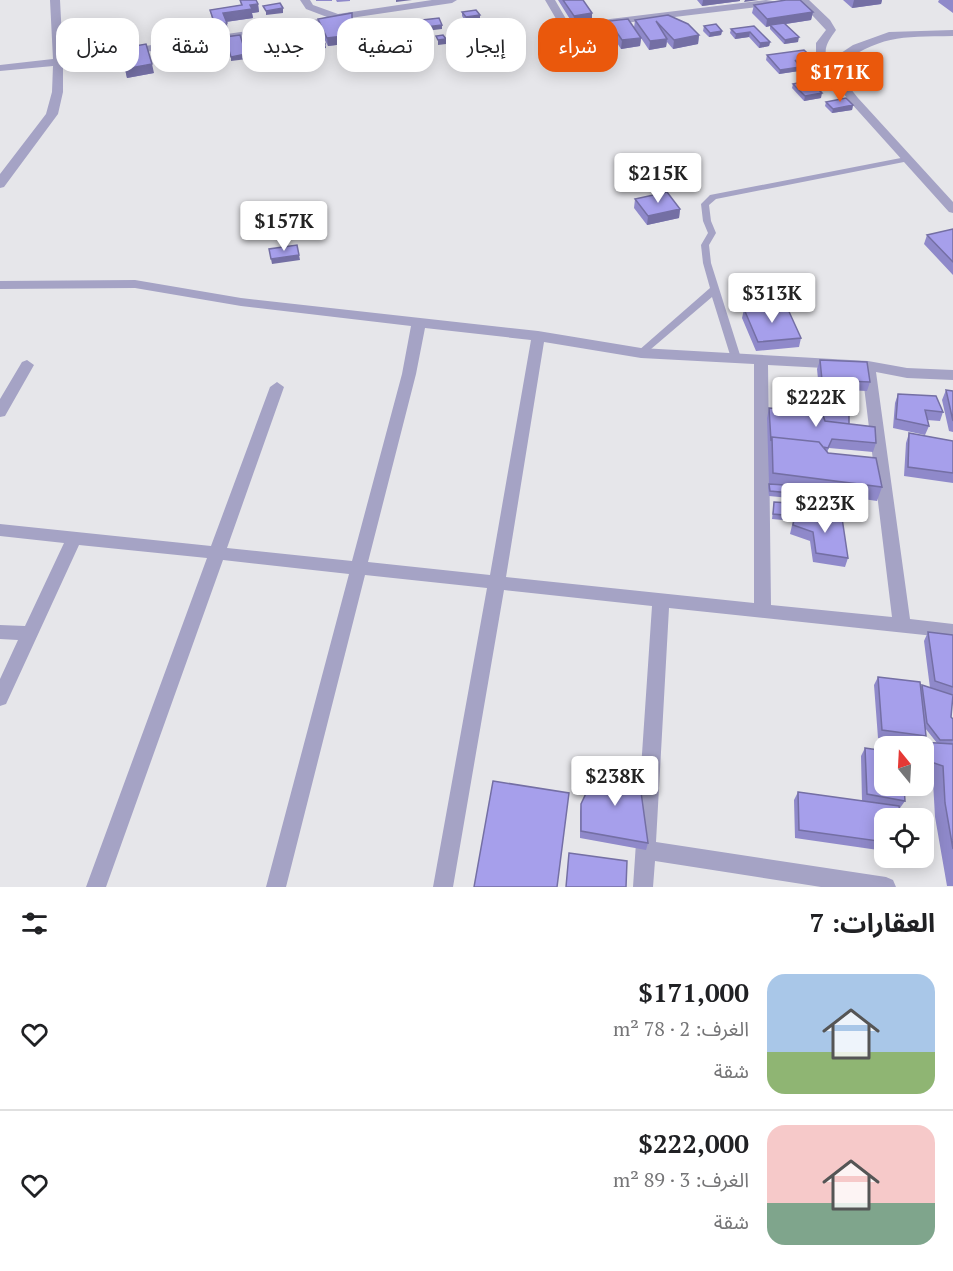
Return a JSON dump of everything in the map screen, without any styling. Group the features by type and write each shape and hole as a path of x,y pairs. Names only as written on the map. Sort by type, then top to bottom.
{"street":[{"path":"56,0 54,9 56,44"},
{"path":"305,0 309,7 337,17"},
{"path":"139,50 296,27 337,17 452,0"},
{"path":"550,0 566,27 784,1"},
{"path":"803,0 826,22 831,30 822,43 821,58 906,159 953,209"},
{"path":"828,67 857,47 893,34 953,33"},
{"path":"0,68 56,62"},
{"path":"0,184 9,166 53,113 56,72"},
{"path":"0,285 135,284 241,302 538,336 641,353 868,366 907,373 953,375"},
{"path":"276,887 409,374 419,322"},
{"path":"443,887 534,372 538,336"},
{"path":"761,360 763,611"},
{"path":"0,412 27,365"},
{"path":"868,366 902,625"},
{"path":"96,887 277,387"},
{"path":"0,530 953,631"},
{"path":"0,698 74,538"},
{"path":"644,887 661,600"},
{"path":"0,632 30,633"},
{"path":"646,850 886,887"}],"lane":[{"path":"736,358 707,263 705,245 712,233 707,221 705,204 713,197 906,159"},
{"path":"641,353 714,290 736,358"}],"building":[{"path":"240,0 256,0 258,4 250,5 252,9 223,13 225,18 213,18 210,10 242,5"},
{"path":"563,0 583,0 592,13 574,16"},
{"path":"800,0 813,12 767,19 754,5"},
{"path":"280,3 283,8 266,11 263,6"},
{"path":"476,10 480,15 466,17 462,12"},
{"path":"352,13 352,18 337,18 337,37 327,38 324,18"},
{"path":"668,15 688,24 699,35 674,40 656,21 667,39 650,41 635,20"},
{"path":"439,18 442,25 434,26 434,19"},
{"path":"628,19 641,38 622,40 618,34 618,20"},
{"path":"784,23 799,37 785,40 770,25"},
{"path":"716,24 722,31 710,33 704,26"},
{"path":"754,26 770,42 760,43 750,32 736,34 731,29"},
{"path":"240,35 242,55 231,57 230,36"},
{"path":"443,35 446,39 438,40 436,36"},
{"path":"146,44 151,64 139,66 139,45"},
{"path":"804,50 818,63 801,66 795,60 800,67 780,70 767,55"},
{"path":"827,71 838,84 819,87 812,80 818,79 813,74"},
{"path":"802,82 808,88 816,87 822,93 805,96 793,84"},
{"path":"846,98 853,105 833,109 826,102"},
{"path":"667,192 680,209 648,216 635,199"},
{"path":"953,229 953,262 927,235"},
{"path":"297,245 299,255 271,259 269,249"},
{"path":"786,305 801,338 758,342 744,309"},
{"path":"820,360 867,362 870,382 822,380"},
{"path":"946,390 953,391 953,421"},
{"path":"898,394 936,396 943,412 925,410 929,426 896,419"},
{"path":"769,408 822,413 825,421 875,427 876,443 832,439 828,448 823,447 819,442 772,437 771,441"},
{"path":"822,412 849,414 849,424 825,421"},
{"path":"909,433 953,441 953,473 908,467"},
{"path":"772,437 819,442 828,453 876,458 882,487 773,473"},
{"path":"769,484 801,486 801,494 770,491"},
{"path":"774,502 804,504 804,515 773,514"},
{"path":"795,514 842,518 848,558 816,553 813,532 793,525"},
{"path":"928,632 953,635 953,687 935,681"},
{"path":"878,677 920,682 926,736 882,730"},
{"path":"922,685 953,695 951,717 953,719 953,740 940,740 927,723"},
{"path":"934,743 953,744 953,849 945,803 943,766 934,763"},
{"path":"865,748 874,749 874,795 867,794"},
{"path":"638,770 648,843 581,831 581,804 589,787 604,772"},
{"path":"493,781 569,793 557,887 474,887"},
{"path":"798,792 899,806 899,808 874,808 874,840 799,830"},
{"path":"878,796 905,796 905,801"},
{"path":"569,853 627,861 626,887 566,887"}]}
